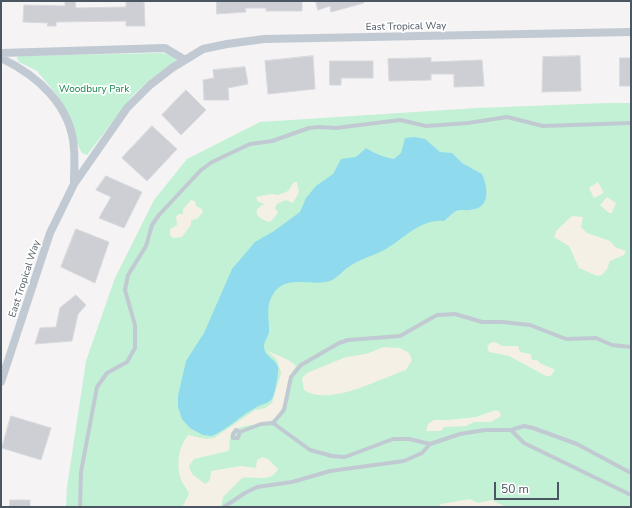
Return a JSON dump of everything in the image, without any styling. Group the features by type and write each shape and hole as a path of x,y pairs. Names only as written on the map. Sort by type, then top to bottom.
{"street":[{"name":"East Tropical Way","path":"1,382 50,233 74,184 127,108 150,85 203,49 264,39 631,32"},
{"path":"1,52 165,48 185,60"},
{"name":"East Tropical Way","path":"1,58 19,67 54,97 67,121 74,148 74,184"}],"lane":[{"path":"80,507 81,472 97,387 107,373 127,362 135,348 135,325 126,290 128,275 146,246 152,225 159,215 201,170 212,162 250,144 272,142 309,128 319,127 336,128 400,120 426,126 468,123 507,117 543,126 631,123"},
{"path":"273,423 284,410 291,377 301,365 339,343 348,340 400,336 437,315 455,314 482,322 503,322 530,325 558,337 571,339 596,338 612,345 631,347"},
{"path":"240,432 261,424 273,423 310,450 332,456 351,456 384,442 400,438 419,440 430,444"},
{"path":"224,507 257,487 292,482 330,471 404,461 422,453 430,444 460,434 474,431 512,430 524,426 577,444 631,473"},
{"path":"512,430 524,443 631,495"}],"green space":[{"name":"Woodbury Park","path":"162,53 170,55 177,60 152,78 133,95 87,155 82,153 79,148 70,118 57,95 37,71 19,62 17,58 18,56"},
{"path":"631,103 631,507 66,507 67,487 86,361 115,278 154,200 187,159 260,122 477,108"}],"sand":[{"path":"294,182 297,182 299,192 293,203 286,200 277,204 275,208 278,213 270,222 257,215 257,210 265,204 258,202 256,197 272,194 278,195 288,191"},
{"path":"598,182 604,193 594,198 589,188"},
{"path":"607,197 616,203 612,213 609,213 600,205"},
{"path":"191,200 195,201 196,206 202,209 203,212 198,218 191,221 191,225 182,237 173,238 170,235 170,229 177,225 176,217 179,214 183,214 183,209"},
{"path":"572,216 583,217 581,227 587,233 610,241 615,247 626,251 624,255 610,261 607,269 602,275 597,276 579,268 569,246 554,237 557,230"},
{"path":"495,342 502,346 518,346 520,352 531,354 532,360 537,360 541,364 554,369 554,372 550,376 546,376 509,356 489,352 487,346 490,343"},
{"path":"384,347 400,348 409,353 412,360 406,370 340,394 314,394 304,390 302,378 307,373 346,357 366,354"},
{"path":"267,350 290,361 296,366 290,377 284,403 278,415 274,419 263,423 238,428 231,433 228,451 194,459 189,466 192,474 205,484 210,480 211,471 241,466 256,468 257,460 263,457 268,459 278,469 271,476 267,477 242,478 223,497 221,507 182,507 189,494 181,480 178,462 182,445 188,435 206,439 214,438 255,410 265,408 272,403 281,373 277,360"},
{"path":"496,410 500,412 501,416 491,422 474,422 466,426 444,427 441,431 426,431 428,424 434,420 476,417"},
{"path":"470,499 478,503 491,500 507,507 438,507 441,504"}],"water":[{"path":"415,137 425,139 440,152 452,153 462,163 482,174 486,186 486,198 481,206 476,209 459,210 444,221 435,221 420,226 393,245 347,268 330,281 315,283 291,283 283,285 277,289 269,304 269,332 264,343 266,354 277,364 278,367 276,387 272,399 268,403 250,411 212,436 203,435 190,428 182,419 178,407 178,396 186,361 204,333 232,269 255,242 274,231 300,212 306,198 316,186 333,174 341,159 356,157 366,148 387,158 394,159 401,153 405,138"}],"building":[{"path":"65,1 75,1 76,8 126,7 126,1 144,1 145,26 126,26 126,21 56,22 56,26 47,26 48,23 23,22 24,5 65,6"},
{"path":"217,1 302,1 302,11 266,11 266,8 245,8 246,12 217,14"},
{"path":"316,1 364,1 364,3 331,12 330,6 318,10"},
{"path":"313,56 315,89 268,94 265,61"},
{"path":"580,56 581,91 542,92 543,57"},
{"path":"431,58 431,62 482,60 484,86 454,87 454,74 431,74 431,80 389,81 388,59"},
{"path":"620,58 631,58 631,86 620,86"},
{"path":"330,61 373,61 373,78 341,78 341,85 330,85"},
{"path":"245,67 248,84 228,88 229,100 204,100 203,80 214,78 213,70"},
{"path":"186,90 206,110 181,135 162,115"},
{"path":"152,126 177,149 147,181 122,158"},
{"path":"106,176 142,192 124,228 99,218 111,197 96,190"},
{"path":"76,229 109,242 95,283 61,267"},
{"path":"76,295 86,305 78,314 72,341 35,344 40,328 56,327 60,308"},
{"path":"11,416 51,428 41,460 2,448"},
{"path":"10,500 30,500 30,507 10,507"}]}
